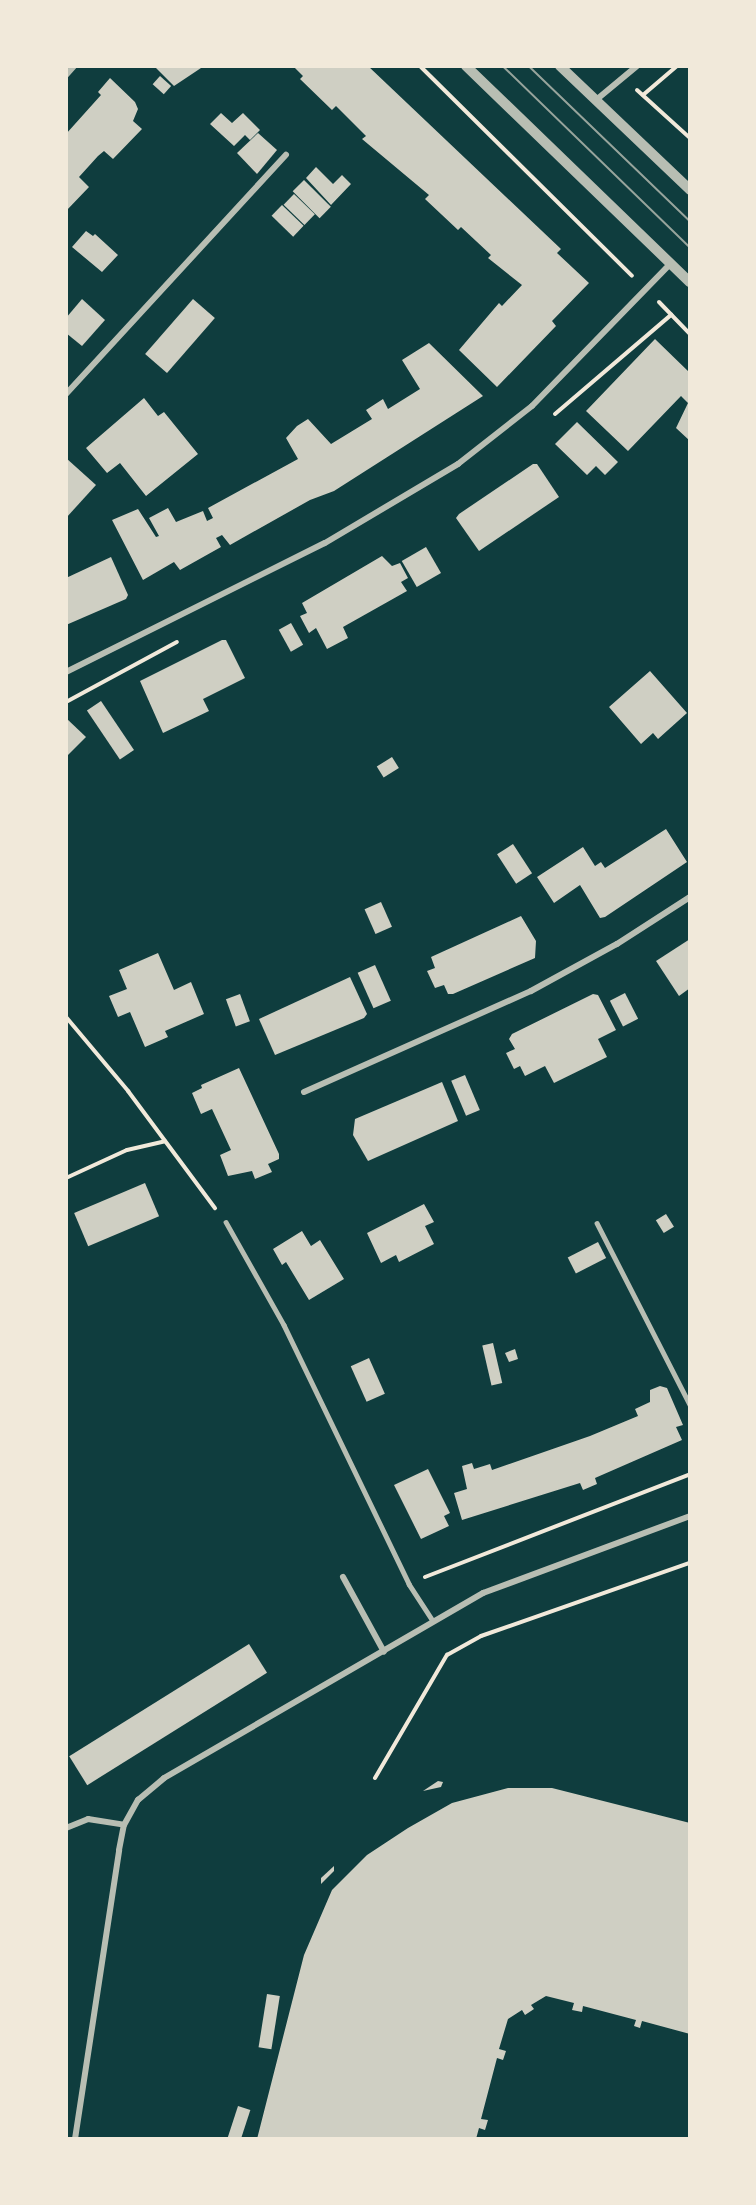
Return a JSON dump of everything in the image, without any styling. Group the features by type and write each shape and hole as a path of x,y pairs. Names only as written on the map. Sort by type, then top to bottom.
{"street":[{"path":"66,75 74,66"},
{"path":"466,66 690,282"},
{"path":"560,66 690,190"},
{"path":"596,100 637,66"},
{"path":"66,394 286,155"},
{"path":"66,672 305,554 458,464 532,406 671,263"},
{"path":"304,1092 531,991 626,939 690,897"},
{"path":"75,2139 124,1825 138,1800 164,1778 483,1593 690,1516"},
{"path":"343,1577 384,1652"},
{"path":"66,1828 88,1818 124,1825"}],"lane":[{"path":"226,1222 284,1325 409,1584 433,1622"},
{"path":"597,1223 690,1405"}],"path":[{"path":"420,66 634,278 625,284"},
{"path":"643,95 677,66"},
{"path":"632,86 690,138"},
{"path":"654,297 690,334"},
{"path":"66,1017 226,1222"},
{"path":"66,1178 127,1150 165,1141"},
{"path":"409,1584 484,1551 690,1474"},
{"path":"375,1778 447,1655 480,1636 690,1563"}],"building":[{"path":"154,66 204,66 174,86"},
{"path":"293,66 368,66 561,249 557,253 589,283 552,321 556,326 497,387 459,350 499,303 502,306 522,285 488,258 491,255 461,227 458,230 425,199 429,195 362,139 366,136 336,106 332,110 300,79 303,76"},
{"path":"160,76 171,86 164,94 153,84"},
{"path":"110,78 135,102 138,109 133,121 142,129 113,159 104,151 98,156 79,177 89,187 66,211 66,134 101,95 98,92"},
{"path":"221,113 232,123 243,113 260,130 250,140 245,135 234,146 210,124"},
{"path":"258,133 277,150 257,174 237,153"},
{"path":"316,167 333,184 342,175 351,184 331,205 306,178"},
{"path":"304,180 331,207 320,218 293,191"},
{"path":"294,194 315,214 304,225 284,205"},
{"path":"282,205 304,226 293,237 272,216"},
{"path":"86,231 93,236 95,234 118,255 102,272 72,247"},
{"path":"82,299 105,320 82,346 66,333 66,318"},
{"path":"193,299 215,318 167,373 145,354"},
{"path":"655,339 690,373 690,441 676,428 688,403 681,396 628,451 586,411"},
{"path":"429,343 483,396 334,491 310,500 230,545 222,535 216,538 221,547 180,570 174,562 143,580 112,520 138,509 156,537 159,536 149,518 168,508 176,522 203,511 207,521 213,518 208,508 298,459 286,438 297,426 308,419 331,444 372,419 366,410 383,399 388,409 420,389 402,360"},
{"path":"144,398 158,416 164,412 198,454 146,496 120,463 107,473 86,448"},
{"path":"577,422 618,462 605,475 596,466 587,475 555,444"},
{"path":"66,458 96,485 66,518"},
{"path":"533,464 537,464 559,497 479,551 456,518"},
{"path":"426,547 441,573 417,587 402,561"},
{"path":"382,556 392,566 400,563 408,578 401,582 407,591 343,627 348,638 327,649 316,628 309,633 300,616 307,613 302,603"},
{"path":"111,557 128,595 126,599 66,625 66,578"},
{"path":"291,623 303,645 291,652 279,630"},
{"path":"226,640 245,678 203,699 209,711 163,733 140,681"},
{"path":"650,671 687,713 658,739 653,733 641,744 609,707"},
{"path":"101,701 134,750 120,759 87,711"},
{"path":"66,718 86,737 66,757"},
{"path":"392,757 399,768 384,778 377,767"},
{"path":"666,829 687,862 605,917 600,918 580,885 554,903 537,877 583,847 595,866 601,862 605,868"},
{"path":"513,844 532,873 516,884 497,854"},
{"path":"381,902 392,927 376,934 365,909"},
{"path":"521,916 536,941 535,958 453,994 448,994 444,985 435,988 427,971 435,968 431,957"},
{"path":"690,939 690,988 679,996 656,961"},
{"path":"158,953 174,990 191,982 204,1014 165,1031 168,1037 145,1047 130,1012 118,1017 109,996 127,989 119,970"},
{"path":"375,965 391,1001 374,1008 358,973"},
{"path":"350,977 367,1014 364,1018 275,1055 259,1019"},
{"path":"625,993 638,1019 623,1027 610,1001"},
{"path":"240,994 250,1021 236,1026 226,999"},
{"path":"593,994 598,995 616,1030 598,1039 607,1057 554,1083 545,1066 525,1076 520,1066 514,1069 506,1053 515,1049 509,1039 512,1034"},
{"path":"239,1068 279,1154 279,1159 268,1164 272,1172 255,1179 252,1171 228,1176 220,1155 231,1150 212,1109 201,1114 192,1093 202,1088 201,1085"},
{"path":"465,1075 480,1110 466,1116 451,1081"},
{"path":"442,1082 458,1121 368,1161 353,1135 355,1119"},
{"path":"145,1183 159,1216 88,1246 74,1213"},
{"path":"424,1204 434,1222 425,1226 434,1244 399,1262 396,1255 381,1263 367,1233"},
{"path":"666,1214 674,1227 664,1233 656,1220"},
{"path":"302,1231 311,1246 320,1240 344,1279 309,1300 286,1262 282,1265 273,1249"},
{"path":"598,1242 606,1258 576,1273 568,1257"},
{"path":"493,1343 502,1383 492,1385 482,1345"},
{"path":"515,1349 518,1359 509,1362 505,1353"},
{"path":"369,1358 385,1394 367,1402 351,1366"},
{"path":"660,1386 667,1388 683,1425 676,1427 682,1440 595,1478 597,1484 583,1490 580,1483 462,1520 454,1493 467,1489 462,1466 472,1463 474,1469 490,1464 492,1470 590,1436 638,1416 635,1409 650,1402 650,1390"},
{"path":"428,1469 450,1513 444,1516 449,1526 421,1539 394,1485"},
{"path":"249,1644 267,1673 87,1785 69,1756"},
{"path":"438,1781 443,1782 441,1787 423,1791"},
{"path":"508,1788 552,1788 690,1823 690,2034 642,2021 640,2028 634,2026 636,2020 583,2006 582,2012 572,2010 574,2003 546,1996 531,2005 534,2009 525,2015 522,2010 508,2019 499,2049 506,2051 503,2060 497,2058 481,2119 488,2120 485,2130 479,2128 476,2139 257,2139 304,1955 332,1890 367,1855 408,1828 452,1803"},
{"path":"334,1866 334,1871 321,1884 321,1878"},
{"path":"267,1994 280,1996 271,2049 259,2047"},
{"path":"238,2106 250,2110 241,2139 227,2138"}],"tram line":[{"path":"503,66 690,247"},
{"path":"529,66 690,221"}]}
